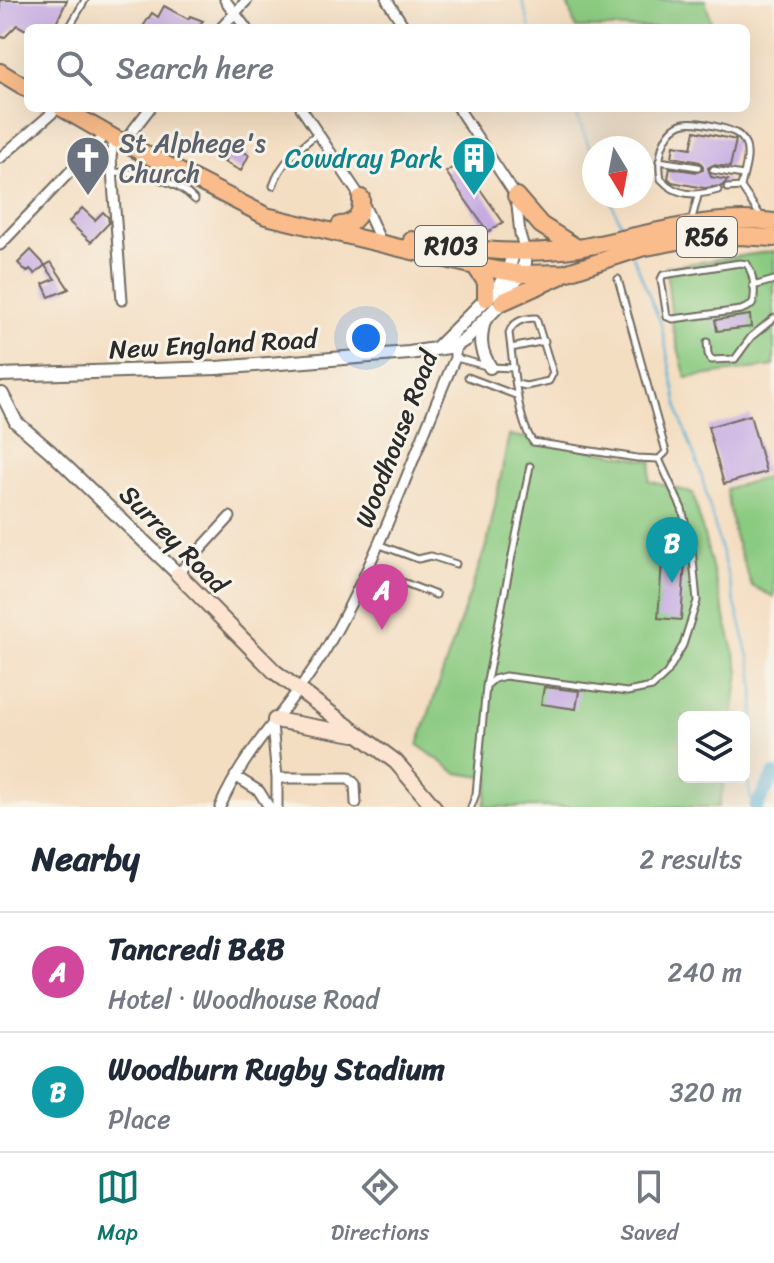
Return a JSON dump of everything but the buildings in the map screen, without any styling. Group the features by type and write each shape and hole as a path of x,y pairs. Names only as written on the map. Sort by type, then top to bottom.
{"main road":[{"path":"0,63 10,79"},
{"name":"R103","path":"68,112 270,206 475,266 519,257"},
{"name":"R103","path":"87,112 117,135 266,216 380,238 519,257"},
{"path":"516,196 541,225 577,248"},
{"path":"340,225 356,218 361,209 361,198"},
{"name":"R56","path":"519,257 558,273 618,247 690,225 740,220 770,222"},
{"name":"R56","path":"639,242 714,237 774,238"},
{"name":"R56","path":"519,257 577,248 618,247"},
{"path":"475,266 494,300 558,273"},
{"name":"Surrey Road","path":"178,574 275,672 396,762 434,807"},
{"path":"274,722 358,734"}],"street":[{"path":"225,0 243,24"},
{"path":"225,24 247,0"},
{"path":"387,0 402,24"},
{"path":"0,158 55,112"},
{"path":"0,245 145,112"},
{"path":"304,112 361,198 380,238"},
{"path":"461,112 516,196 519,257 484,321 480,343 490,367"},
{"path":"117,135 111,157 122,300"},
{"path":"436,349 494,300"},
{"path":"455,352 484,321"},
{"name":"Woodhouse Road","path":"220,807 235,776 325,651 369,569 455,352 455,330"},
{"name":"New England Road","path":"0,375 217,368 436,349 455,352"},
{"name":"New England Road","path":"1,392 14,381 39,375"},
{"name":"Surrey Road","path":"1,392 16,422"},
{"name":"Surrey Road","path":"0,415 16,422 50,451 178,574"},
{"path":"178,574 230,517"},
{"path":"274,722 277,807"},
{"path":"235,776 259,791 269,807"},
{"path":"259,791 277,781 349,778 355,784 356,803"}],"lane":[{"path":"71,24 85,0"},
{"path":"718,190 698,196 664,183 659,161 665,140 673,127 684,123 701,123 731,131 743,140 747,156 741,187 756,211 770,222"},
{"path":"273,186 293,152 318,133"},
{"path":"659,161 698,167"},
{"path":"713,170 743,175"},
{"path":"112,172 158,178 195,200"},
{"path":"727,188 741,187"},
{"path":"690,225 698,196"},
{"path":"740,263 749,265 753,286 754,302 749,308 673,319 666,315 661,278 665,274 740,263"},
{"path":"618,279 666,452 659,459"},
{"path":"753,286 774,280"},
{"path":"517,384 537,385 551,379 553,373 536,318 520,320 511,328 511,348 519,397 526,432 533,442 659,459"},
{"path":"707,342 711,360 735,359 751,337 774,318"},
{"path":"511,348 545,341"},
{"path":"455,352 490,367 514,368"},
{"path":"468,377 519,397"},
{"path":"486,686 494,679 505,676 627,692 652,687 667,673 683,645 697,601 692,549 682,509 659,459"},
{"path":"471,807 476,794 486,686 530,466"},
{"path":"379,545 418,559 431,556 456,564"},
{"path":"369,569 436,595"}],"green space":[{"path":"566,0 705,0 712,24 575,24"},
{"path":"774,251 774,366 686,378 673,328 666,267"},
{"path":"509,435 652,461 649,481 693,493 739,671 734,711 678,711 678,783 724,783 719,807 484,807 490,778 457,773 418,745 488,540"},
{"path":"774,475 774,597 752,586 735,539 726,489"}],"waterway":[{"path":"522,0 529,24"},
{"path":"576,112 585,136"},
{"path":"614,208 624,232"},
{"path":"633,256 661,324 680,417 700,470 752,668 754,712 750,735"},
{"path":"756,807 774,775"},
{"path":"748,783 752,807"}],"place":[{"name":"St Alphege's Church","path":"88,197"},
{"name":"Cowdray Park","path":"474,197"},
{"name":"Woodburn Rugby Stadium","path":"672,583"},
{"name":"Tancredi B&B","path":"382,630"}]}
